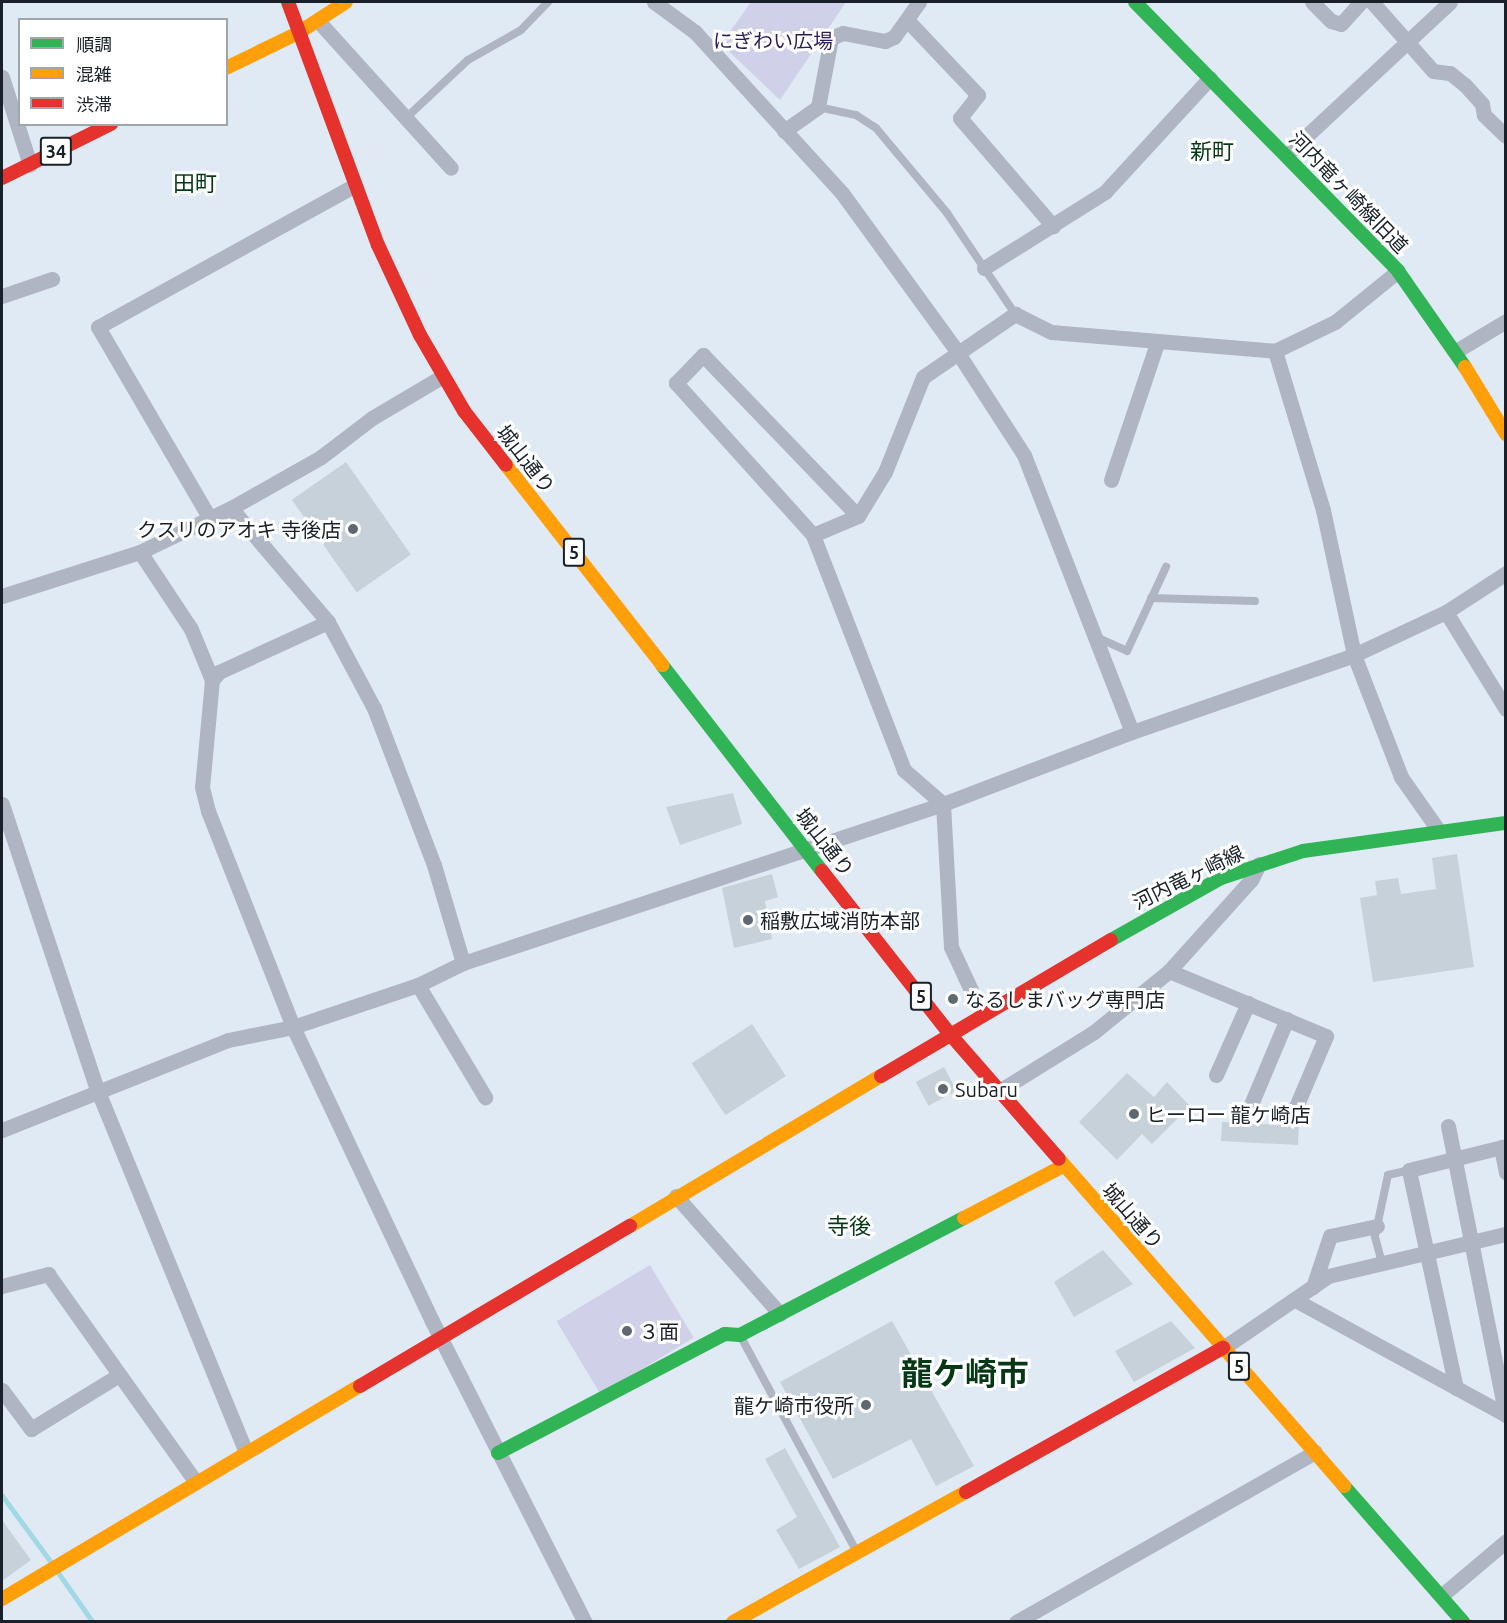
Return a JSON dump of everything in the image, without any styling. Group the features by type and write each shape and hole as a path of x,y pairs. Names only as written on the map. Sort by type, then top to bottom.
{"street":[{"name":"城山通り","path":"288,2 353,186 399,293 443,376 474,424 949,1033 1463,1622"},
{"path":"228,67 320,23 346,2"},
{"path":"654,2 695,32 842,193 956,350 1023,455 1132,732"},
{"path":"784,131 818,107 831,38 843,33 885,41 908,21 919,2"},
{"name":"河内竜ヶ崎線旧道","path":"1135,2 1398,271 1456,351 1506,434"},
{"path":"1312,2 1330,21 1341,24 1360,2"},
{"path":"1372,2 1433,71 1450,73 1465,85 1482,104 1484,115 1506,136"},
{"path":"1286,155 1450,2"},
{"path":"908,21 978,95 960,118 1053,226"},
{"path":"320,23 451,168"},
{"path":"2,77 30,165"},
{"path":"984,268 1105,192 1210,78"},
{"name":"34","path":"2,178 107,126"},
{"path":"209,517 98,327 353,186"},
{"path":"813,535 858,516 885,472 923,377 956,350 1015,314 1051,332 1156,343 1275,351 1335,322 1398,271"},
{"path":"2,296 52,279"},
{"path":"1456,351 1506,321"},
{"path":"1111,480 1156,343"},
{"path":"1275,351 1323,510 1354,655 1401,777 1439,831"},
{"path":"858,516 703,355 676,383 813,535 904,770 943,804 951,947 971,990"},
{"path":"2,596 140,552 231,508 321,457 372,418 443,376"},
{"path":"231,508 328,622 374,708 434,865 463,963"},
{"path":"140,552 191,629 212,680 202,787 293,1027 440,1337 585,1622"},
{"path":"2,1130 97,1089 228,1040 293,1027 418,985 463,963 943,804 1132,732 1354,655 1446,612 1506,573"},
{"path":"1446,612 1506,709"},
{"path":"212,680 219,672 328,622"},
{"path":"2,804 97,1089 246,1452"},
{"name":"河内竜ヶ崎線","path":"2,1599 949,1033 1181,898 1259,864 1339,844 1506,823"},
{"path":"999,1091 1094,1032 1169,970 1251,880 1259,864"},
{"path":"1169,970 1326,1035 1292,1116"},
{"path":"418,985 485,1097"},
{"path":"1216,1075 1248,1004"},
{"path":"1246,1114 1287,1019"},
{"path":"1448,1126 1474,1242 1505,1415"},
{"path":"1456,1388 1409,1170 1503,1147 1506,1173"},
{"path":"498,1454 725,1334 740,1335 1063,1166"},
{"path":"676,1196 780,1314"},
{"path":"1313,1287 1330,1236 1377,1226"},
{"path":"733,1622 856,1551 1223,1348 1297,1301 1328,1276 1506,1234"},
{"path":"2,1286 48,1274 196,1482"},
{"path":"1297,1301 1505,1415"},
{"path":"2,1390 30,1429 119,1375"},
{"path":"1016,1622 1315,1452"},
{"path":"1441,1596 1506,1541"}],"lane":[{"path":"407,117 468,60 521,30 548,2"},
{"path":"818,107 856,115 876,128 947,213 1015,314"},
{"path":"1094,636 1127,651 1166,567"},
{"path":"1151,598 1255,601"},
{"path":"1382,1263 1377,1226 1388,1175 1409,1170"},
{"path":"740,1335 856,1551"}],"green space":[{"name":"にぎわい広場","path":"751,2 846,2 780,100 721,44"},
{"name":"３面","path":"650,1265 694,1338 600,1394 557,1321"}],"building":[{"name":"クスリのアオキ 寺後店","path":"346,462 411,555 357,592 292,500"},
{"path":"733,793 742,824 680,845 666,807"},
{"path":"1457,854 1474,967 1373,982 1360,898 1377,895 1375,881 1398,878 1401,894 1436,889 1432,858"},
{"name":"稲敷広域消防本部","path":"772,874 778,897 765,901 772,939 734,948 722,888"},
{"path":"752,1024 786,1076 725,1115 692,1063"},
{"path":"944,1067 957,1091 928,1106 916,1082"},
{"name":"ヒーロー 龍ケ崎店","path":"1127,1073 1154,1097 1167,1082 1190,1106 1152,1144 1142,1134 1117,1160 1079,1122"},
{"path":"1222,1122 1299,1126 1298,1145 1221,1141"},
{"path":"1103,1250 1133,1284 1074,1317 1054,1282"},
{"name":"龍ケ崎市役所","path":"892,1321 974,1466 936,1486 911,1439 833,1479 780,1382"},
{"path":"1171,1321 1195,1348 1134,1382 1115,1351"},
{"path":"785,1448 840,1547 799,1569 776,1530 797,1517 765,1459"},
{"path":"2,1520 31,1560 2,1581"}],"waterway":[{"path":"2,1495 52,1563"},
{"path":"58,1572 93,1622"}],"traffic: fast":[{"path":"1135,2 1398,271 1465,367"},
{"path":"662,665 822,871"},
{"path":"1111,940 1221,878 1303,851 1506,823"},
{"path":"498,1453 725,1334 740,1335 964,1218"},
{"path":"1344,1486 1463,1622"}],"traffic: slow":[{"path":"298,33 346,2"},
{"path":"228,67 298,33"},
{"path":"1465,367 1506,434"},
{"path":"506,465 662,665"},
{"path":"630,1226 881,1076"},
{"path":"1059,1159 1344,1486"},
{"path":"964,1218 1063,1166"},
{"path":"2,1599 360,1386"},
{"path":"733,1622 966,1492"}],"traffic: jam":[{"path":"288,2 378,245 420,335 464,411 506,465"},
{"path":"2,178 107,126"},
{"path":"822,871 949,1033 1059,1159"},
{"path":"881,1076 1111,940"},
{"path":"360,1386 630,1226"},
{"path":"966,1492 1223,1348"}],"place":[{"name":"クスリのアオキ 寺後店","path":"353,529"},
{"name":"稲敷広域消防本部","path":"748,920"},
{"name":"なるしまバッグ専門店","path":"953,999"},
{"name":"Subaru","path":"943,1089"},
{"name":"ヒーロー 龍ケ崎店","path":"1134,1114"},
{"name":"３面","path":"627,1331"},
{"name":"龍ケ崎市役所","path":"866,1405"}],"district":[{"name":"新町","path":"1212,151"},
{"name":"田町","path":"195,183"},
{"name":"寺後","path":"849,1226"},
{"name":"龍ケ崎市","path":"965,1373"}]}
